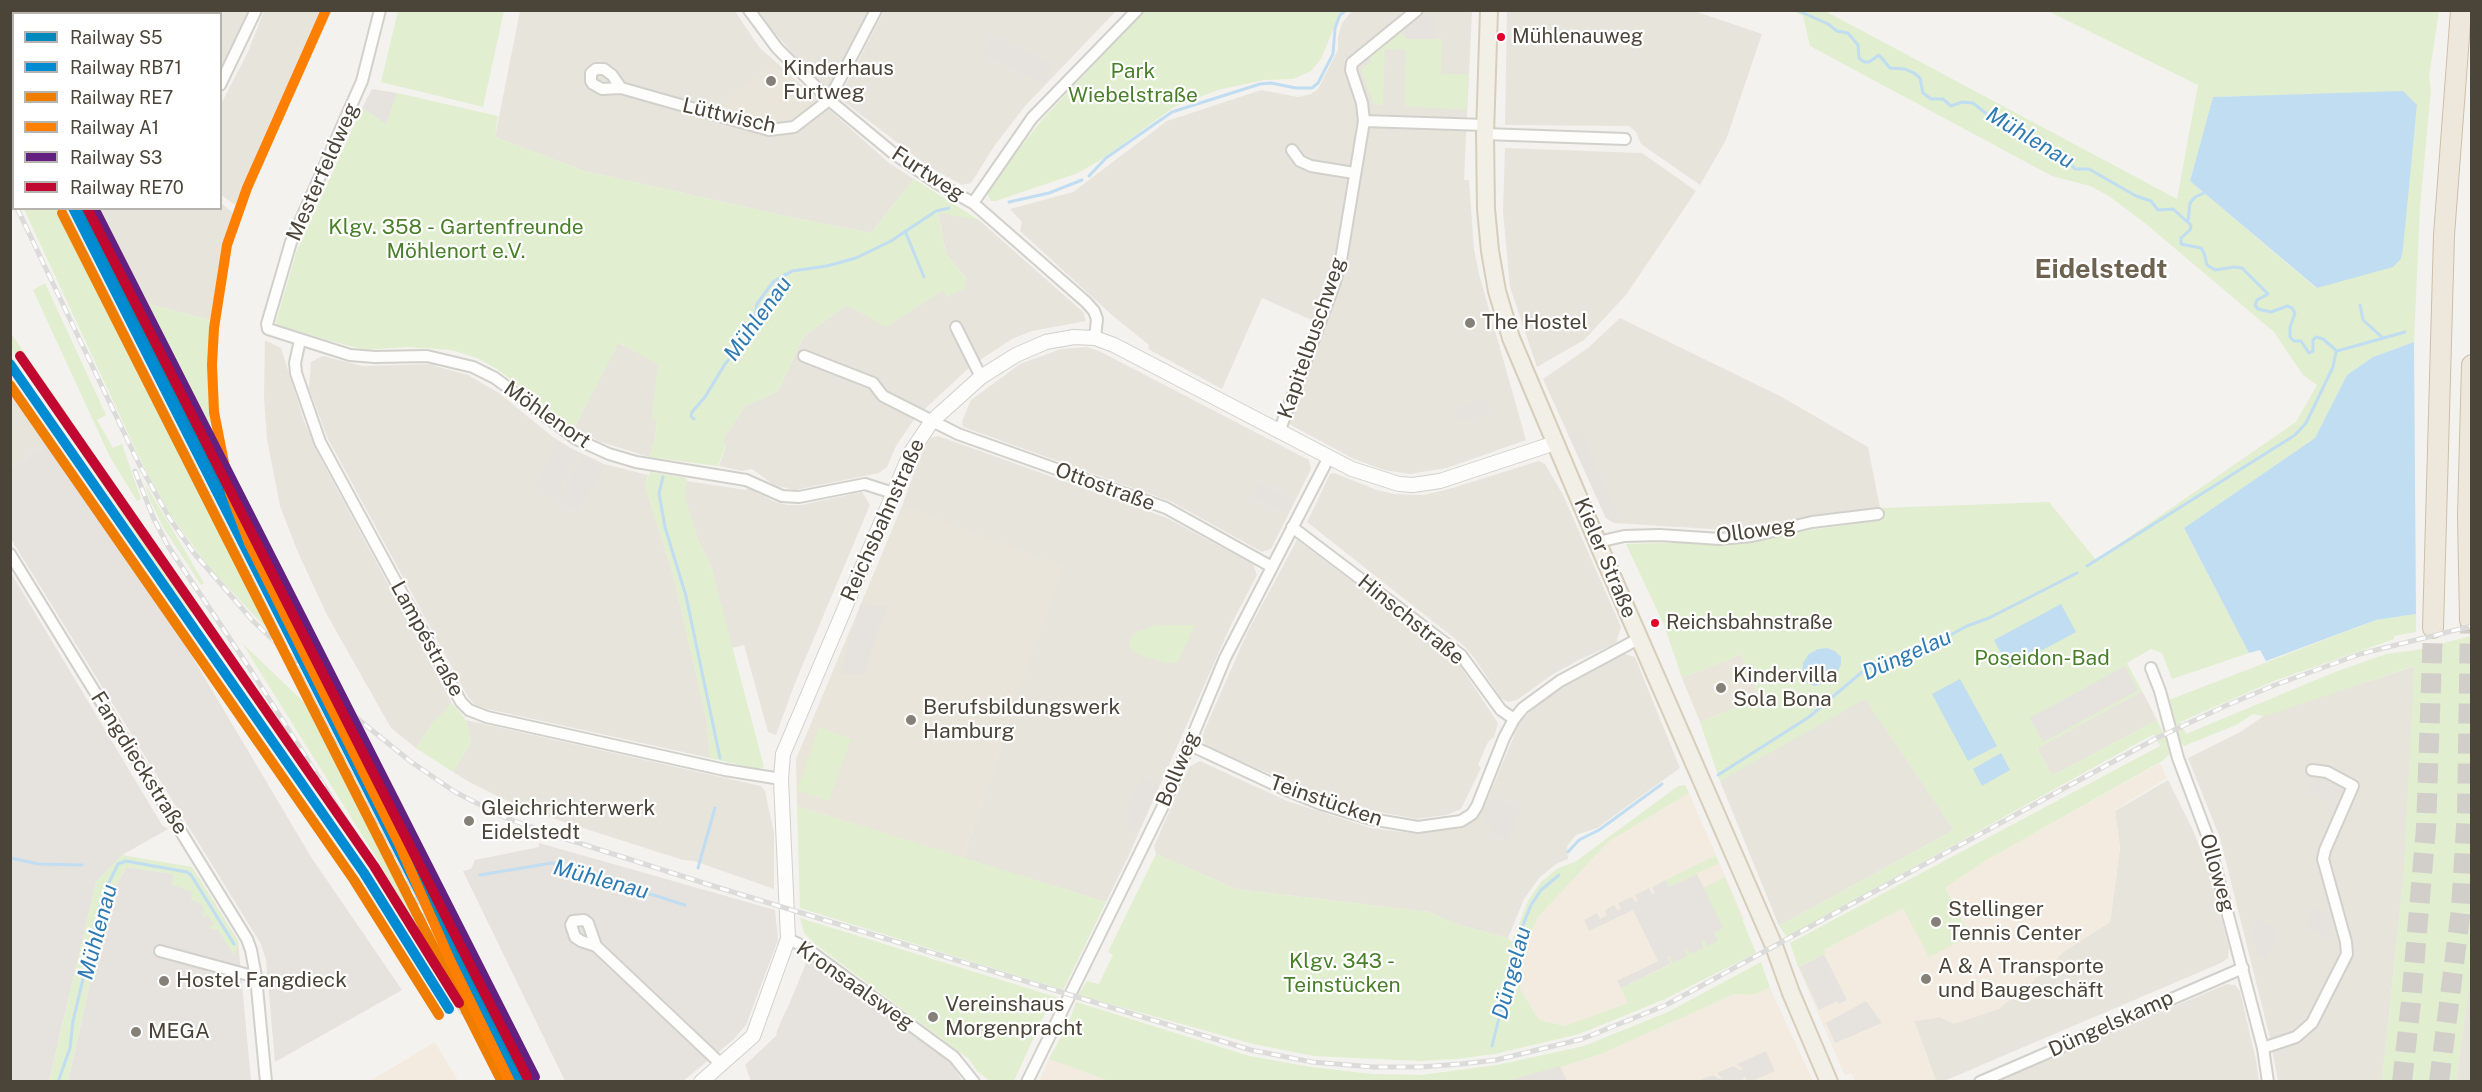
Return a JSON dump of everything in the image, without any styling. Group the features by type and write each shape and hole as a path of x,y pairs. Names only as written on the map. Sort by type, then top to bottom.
{"highway":[{"path":"2433,628 2444,235 2452,98 2461,10"},
{"path":"2470,620 2469,505 2472,365"}],"main road":[{"name":"Kieler Straße","path":"1489,10 1485,130 1488,230 1497,291 1511,338 1774,945 1791,993 1829,1082"}],"street":[{"path":"222,81 256,10"},
{"name":"Mesterfeldweg","path":"272,331 268,329 267,324 291,242 362,81 380,10"},
{"name":"Furtweg","path":"749,10 777,48 829,100 893,153 935,182 973,203 1086,302 1094,311 1095,338"},
{"path":"829,100 876,10"},
{"path":"973,203 1032,118 1137,10"},
{"name":"Kapitelbuschweg","path":"1278,432 1338,273 1364,121 1362,103 1351,70 1352,63 1417,10"},
{"name":"Lüttwisch","path":"621,88 769,130 794,127 829,100"},
{"path":"1364,121 1625,139"},
{"path":"1292,150 1300,161 1311,166 1354,173"},
{"path":"956,327 981,377"},
{"name":"Möhlenort","path":"272,331 350,355 427,356 473,367 495,378 576,439 609,454 636,462 746,480 782,496 799,497 865,484 893,493"},
{"name":"Reichsbahnstraße","path":"701,1082 753,1036 788,939 789,915 781,779 783,754 911,452 932,421 981,377 1016,356 1046,342 1074,337 1095,338 1113,345 1278,432 1384,481 1413,484 1440,481 1555,443"},
{"name":"Lampéstraße","path":"300,340 295,363 296,373 317,434 455,692 469,710 487,717 725,770 781,779"},
{"name":"Ottostraße","path":"804,356 873,383 883,396 958,434 1166,508 1272,567"},
{"name":"Bollweg","path":"1028,1082 1166,800 1225,658 1329,457"},
{"name":"Olloweg","path":"1598,542 1624,536 1720,539 1752,536 1812,522 1878,514"},
{"name":"Hinschstraße","path":"1292,527 1461,655 1501,710 1514,719"},
{"name":"Fangdieckstraße","path":"10,554 246,939 251,950 256,977 266,1082"},
{"path":"1514,719 1534,698 1640,638"},
{"name":"Olloweg","path":"2151,668 2160,691 2178,758 2207,835 2263,1048 2268,1082"},
{"name":"Teinstücken","path":"1190,745 1284,789 1322,804 1371,819 1418,827 1461,821 1472,814 1514,719"},
{"path":"2263,1048 2296,1037 2312,1023 2347,954 2323,859 2353,786 2328,772 2312,770"},
{"name":"Kronsaalsweg","path":"788,939 803,946 954,1057 974,1082"},
{"path":"596,946 722,1065"},
{"path":"160,951 256,977"},
{"name":"Düngelskamp","path":"1980,1082 2243,968"}],"shaded area":[{"path":"10,11 250,11 222,71 222,12 12,12 12,19"},
{"path":"264,11 332,11 252,186 245,184 235,205 222,196 222,102 248,52"},
{"path":"520,11 735,11 759,47 889,163 914,179 871,233 584,171 495,137"},
{"path":"759,11 869,11 828,88 799,61"},
{"path":"884,11 1116,11 1025,106 995,145 971,183 962,185 928,166 839,98"},
{"path":"1352,11 1472,11 1464,180 1469,180 1474,249 1479,274 1526,440 1447,468 1410,474 1384,470 1354,459 1276,417 1316,322 1262,298 1222,389 1148,349 1149,345 1113,316 1020,231 1022,222 1010,209 1073,192 1167,121 1261,90 1298,97 1311,94 1318,89 1338,50 1338,37 1342,23"},
{"path":"1425,11 1437,21 1434,39 1407,39 1400,31"},
{"path":"1507,11 1694,11 1762,34 1726,140 1700,185 1641,144 1636,132 1629,126 1505,125"},
{"path":"992,36 1052,65 1044,83 983,54"},
{"name":"Kinderhaus Furtweg","path":"774,64 810,98 810,109 798,119 788,123 768,124 714,109"},
{"path":"372,89 397,93 386,124 362,108"},
{"path":"1505,148 1642,153 1696,191 1626,295 1584,340 1537,367 1510,287 1503,211"},
{"path":"222,204 238,217 223,280 217,322 145,303 100,210 222,210"},
{"path":"938,212 979,220 1083,312 1086,321 1032,331 1012,339 971,366 915,418 896,446 887,467 879,473 795,490 774,485 752,469 742,471 719,466 726,446 722,444 727,433 745,406 778,391 804,336 847,305 886,326 943,290 967,279 946,254"},
{"path":"1620,318 1780,396 1868,447 1880,508 1727,530 1614,523 1606,518 1543,379 1588,348"},
{"path":"265,340 281,348 304,421 323,463 452,703 437,717 416,748 391,728 326,613 280,506 267,439 264,397"},
{"path":"618,343 659,363 652,418 657,419 655,440 649,457 598,441 574,428"},
{"path":"1087,347 1099,351 1309,460 1311,469 1271,549 1262,552 1172,502 963,427 962,421 971,400 1020,364 1061,349"},
{"path":"323,356 362,366 432,364 468,375 499,393 553,437 569,447 604,464 648,475 645,486 674,577 707,722 710,758 483,708 474,704 468,697 327,437 309,388 311,362"},
{"path":"10,380 53,441 11,468 10,468"},
{"path":"1486,399 1490,413 1459,421 1455,408"},
{"path":"1575,432 1582,434 1618,515 1617,523 1606,518 1568,434"},
{"path":"938,436 1167,518 1253,564 1257,575 1231,625 1106,902 963,858 1007,729 971,533 902,506 920,456 930,438"},
{"path":"53,441 152,589 311,857 402,990 275,1062 266,960 261,944 11,539 11,468"},
{"path":"559,442 579,454 555,498 535,485"},
{"path":"583,455 604,467 578,512 557,500"},
{"path":"1539,461 1545,464 1563,495 1621,627 1616,643 1553,674 1517,700 1508,702 1501,698 1464,646 1307,522 1330,474 1334,473 1377,490 1394,494 1424,495"},
{"path":"687,481 746,490 748,488 775,502 788,505 801,505 862,492 870,505 795,683 776,735 768,732 744,645 732,648 711,566 697,538 684,496"},
{"path":"1260,482 1294,502 1288,514 1253,497"},
{"path":"902,506 1063,566 963,858 797,806 796,759"},
{"path":"1297,540 1457,661 1498,723 1494,737 1488,742 1478,765 1481,768 1461,809 1447,815 1416,819 1359,808 1308,790 1210,748 1202,741 1204,731 1248,631"},
{"path":"10,571 162,825 168,829 122,855 96,882 49,1081 11,1081"},
{"path":"861,603 887,607 863,675 839,674"},
{"path":"1624,654 1635,657 1680,768 1597,828 1576,835 1567,846 1568,859 1556,864 1539,878 1524,899 1508,938 1455,924 1429,912 1236,889 1156,854 1154,846 1189,767 1200,761 1287,801 1371,828 1418,834 1461,826 1476,817 1484,807 1520,722 1541,701 1563,686"},
{"name":"Kindervilla Sola Bona","path":"1741,654 1760,698 1700,722 1682,678"},
{"path":"2125,666 2138,690 2043,742 2030,718"},
{"path":"2415,666 2404,872 2382,1081 2278,1081 2269,1034 2220,838 2188,758 2242,731 2265,715"},
{"path":"1860,690 1954,830 1779,926 1720,781"},
{"path":"2142,691 2157,720 2052,776 2037,748"},
{"path":"466,720 761,786 765,791 774,833 774,889 694,861 683,860 561,821 516,805 471,783 453,772 471,743"},
{"path":"2160,763 2167,778 2115,810 2120,848 2110,922 2063,952 2048,969 1999,1009 1954,1024 1939,1017 1914,1021 1936,1081 1855,1081 1851,1073 1845,1076 1798,967 1825,954 1824,950 1943,886 1945,888 1985,861"},
{"path":"1143,776 1158,786 1139,829 1130,831 1125,814"},
{"path":"2325,778 2342,786 2332,802 2309,790 2313,781"},
{"path":"2168,780 2192,828 2209,871 2229,947 2228,958 2221,963 1944,1081 1936,1081 1914,1021 1939,1017 2048,969 2063,952 2110,922 2120,848 2115,811"},
{"path":"1689,793 1744,919 1628,1003 1566,1026 1539,1020 1520,989 1523,952 1538,917 1608,842"},
{"path":"1494,797 1521,811 1508,841 1492,833 1483,812"},
{"path":"539,843 775,910 778,940 746,1025 733,1040 683,1081 565,1081 463,871 471,869 475,860 539,847"},
{"path":"127,867 199,878 238,941 251,1081 68,1082 109,897"},
{"path":"1697,874 1723,928 1714,933 1718,941 1707,946 1704,940 1701,941 1704,948 1690,954 1687,948 1684,950 1687,956 1673,963 1670,956 1667,957 1670,964 1621,988 1617,981 1658,961 1633,910 1589,931 1584,920 1597,913 1600,919 1607,915 1605,910 1614,905 1618,911 1621,909 1618,903 1632,897 1635,902 1638,901 1635,895 1649,888 1652,894 1655,893 1652,887 1666,880 1669,887"},
{"path":"171,885 193,892 190,899 200,903 204,909 202,918 208,915 213,924 208,928 218,931 235,957 226,958 182,945 163,929 160,920"},
{"path":"2313,909 2329,913 2333,927 2328,939 2304,927"},
{"path":"713,910 765,928 763,936 710,918"},
{"path":"2257,919 2278,930 2266,959 2256,951 2258,947 2250,938"},
{"path":"657,954 667,958 667,962 686,968 683,975 680,974 674,991 666,988 669,978 651,972"},
{"path":"1824,954 1847,1000 1839,1004 1838,1001 1819,1010 1799,967"},
{"path":"809,956 951,1062 962,1081 751,1081 745,1065 776,1036"},
{"path":"2227,984 2235,985 2240,991 2259,1081 1998,1081"},
{"path":"1770,988 1813,1081 1507,1082 1601,1054 1734,994 1752,995"},
{"path":"2468,991 2472,992 2471,1081 2456,1082"},
{"path":"1866,1001 1882,1023 1835,1043 1826,1023"},
{"path":"786,1010 801,1016 792,1039 776,1033"},
{"path":"435,1042 458,1081 370,1081"},
{"path":"1766,1051 1775,1071 1752,1081 1746,1081 1746,1076 1742,1081 1697,1081 1713,1075 1719,1079 1722,1078 1717,1073 1733,1066 1740,1070 1743,1069 1737,1064"},
{"path":"1049,1059 1109,1081 1039,1081"},
{"path":"1560,1066 1567,1081 1507,1081"}],"green space":[{"path":"398,11 504,11 483,107 381,82"},
{"name":"Park Wiebelstraße","path":"1144,11 1343,11 1339,15 1321,59 1311,71 1293,79 1264,80 1218,90 1174,107 1102,159 1078,173 991,201 986,192 989,187 1041,121"},
{"name":"Poseidon-Bad","path":"1794,11 1825,11 2177,199 2198,85 2048,11 2439,11 2429,77 2431,90 2420,207 2414,342 2373,357 2347,375 2315,438 2184,528 2249,653 2172,679 2162,653 2151,649 2127,663 2142,691 2037,748 2052,776 2157,720 2172,752 2162,761 1985,861 1945,888 1970,936 1929,957 1903,908 1824,950 1826,953 1798,967 1790,943 2160,746 2154,734 1787,937 1779,926 1954,830 1865,699 1720,781 1700,722 1760,698 1741,654 1682,678 1664,625 1626,544 1733,541 1882,520 1882,508 2049,502 2096,560 2296,422 2317,385 2303,375 2274,332 2146,224 2109,196 2090,186 2052,176 1810,46 1803,16","holes":["2403,92 2417,106 2401,259 2316,288 2190,181 2213,97"]},
{"path":"1400,31 1407,39 1442,39 1441,74 1469,74 1466,110 1405,106 1406,50 1385,49 1383,105 1374,105 1361,69 1371,62 1371,52"},
{"name":"Klgv. 358 - Gartenfreunde Möhlenort e.V.","path":"397,93 498,116 495,137 584,171 871,233 914,179 979,220 938,213 946,254 967,279 965,288 947,297 943,290 886,327 847,305 804,336 778,391 745,406 727,433 723,444 726,445 718,466 649,457 655,440 657,420 652,419 658,364 619,343 574,428 497,369 477,358 451,350 408,347 364,350 275,325 296,253 362,108 385,123"},
{"path":"24,210 59,210 270,628 267,629 208,566 170,514 141,461"},
{"path":"45,283 106,415 97,420 113,448 122,444 141,499 137,501 110,457 33,290"},
{"path":"145,303 217,322 217,374 221,432 216,436 185,385"},
{"path":"10,332 65,411 82,442 125,506 130,518 193,611 190,612 172,589 11,348"},
{"path":"650,472 686,478 685,496 697,538 711,566 764,767 758,769 710,758 707,722 674,577 645,486"},
{"path":"144,482 204,583 201,585 163,527"},
{"path":"2416,614 2416,632 2394,636 2394,639 2274,681 2180,722 2186,734 2335,672 2386,654 2416,650 2471,636 2472,992 2468,992 2456,1081 2382,1081 2404,872 2414,666 2265,716 2253,714 2236,725 2184,746 2171,724 2169,700 2376,620"},
{"path":"1156,625 1195,625 1178,662 1166,663 1140,655 1130,648 1129,641 1136,632"},
{"path":"242,643 309,707 434,950 431,952 377,859"},
{"path":"452,703 466,720 471,743 453,772 416,748 437,716 439,717"},
{"path":"819,727 851,739 829,801 797,790"},
{"name":"Klgv. 343 - Teinstücken","path":"1685,785 1689,793 1608,842 1538,917 1523,952 1520,989 1539,1020 1565,1026 1628,1003 1621,988 1670,965 1667,957 1687,956 1683,949 1704,947 1701,941 1722,928 1703,888 1725,877 1756,953 1663,1000 1579,1034 1495,1054 1456,1059 1420,1061 1314,1056 1253,1044 1078,995 1087,981 1099,984 1113,955 1108,952 1156,854 1236,889 1429,912 1455,924 1508,938 1512,942 1528,901 1541,882 1558,868 1575,862 1678,786"},
{"path":"797,806 1106,902 1063,990 800,908"},
{"path":"122,855 192,867 238,941 235,957 218,931 207,928 213,924 201,919 190,899 193,892 171,885 173,874 127,867 109,897 68,1081 49,1082 96,882"},
{"path":"1715,856 1719,863 1669,887 1666,880"},
{"path":"800,918 1059,998 1045,1013 1014,1081 990,1081 977,1071 969,1059 815,944 804,933"},
{"path":"1761,962 1770,988 1752,995 1734,994 1601,1054 1549,1071 1507,1081 1109,1081 1049,1059 1069,1022 1076,1002 1249,1056 1311,1067 1372,1074 1421,1075 1497,1065 1584,1046 1668,1012"}],"water":[{"path":"2403,91 2417,105 2403,248 2401,259 2393,267 2317,288 2190,181 2213,97"},
{"path":"2414,342 2416,614 2376,620 2266,661 2260,650 2249,653 2184,528 2315,438 2347,375 2373,357"},
{"path":"2061,604 2076,632 2009,668 1994,640"},
{"path":"1827,648 1835,651 1841,657 1837,673 1815,686 1807,683 1802,674 1803,663 1809,654 1818,649"},
{"path":"1960,679 1997,746 1968,761 1932,694"},
{"path":"2001,753 2010,770 1982,786 1973,769"}],"waterway":[{"name":"Mühlenau","path":"1089,176 1106,158 1172,112 1260,84 1271,83 1296,88 1312,88 1318,83 1333,54 1335,28 1340,15 1346,10"},
{"name":"Mühlenau","path":"1797,10 1828,24 1837,31 1848,33 1858,45 1859,58 1864,62 1869,62 1879,55 1890,68 1905,69 1914,73 1920,78 1923,93 1931,99 1943,99 1951,106 1962,102 1973,103 1988,115 2005,121 2036,138 2043,146 2062,155 2075,169 2089,169 2136,196 2151,201 2158,210 2173,209 2191,225 2190,230 2181,238 2181,244 2201,248 2207,265 2215,270 2242,268 2268,294 2257,300 2255,305 2258,309 2271,312 2287,306 2292,308 2295,313 2290,327 2290,337 2294,341 2301,341 2309,353 2313,351 2313,340 2316,337 2323,339 2337,351 2405,332"},
{"name":"Mühlenau","path":"1009,202 1049,193 1082,180"},
{"name":"Mühlenau","path":"2188,222 2190,203 2195,197 2204,193"},
{"name":"Mühlenau","path":"694,419 691,416 692,412 705,397 725,364 761,322 784,276 792,271 827,266 856,258 891,241 936,211 949,208"},
{"path":"905,231 924,277"},
{"path":"753,330 757,304 773,282 786,274"},
{"path":"2360,305 2363,320 2383,338"},
{"name":"Düngelau","path":"2087,566 2295,435 2306,423 2333,367 2336,352"},
{"name":"Mühlenau","path":"663,477 659,493 665,527 686,596 720,758"},
{"name":"Düngelau","path":"1718,775 1809,717 1862,672 1906,659 1967,626 1989,618 2077,573"},
{"name":"Düngelau","path":"1568,852 1579,840 1599,830 1662,784"},
{"name":"Mühlenau","path":"698,868 715,808"},
{"path":"10,858 39,864 82,865"},
{"name":"Mühlenau","path":"58,1082 70,1048 73,1021 103,895 118,864 126,861 187,872 234,944"},
{"name":"Mühlenau","path":"480,875 552,863 685,905"},
{"name":"Düngelau","path":"1492,1046 1521,930 1531,905 1541,890 1559,875"}],"tunnel":[{"path":"2439,1082 2461,909 2467,811 2470,620"},
{"path":"2402,1082 2426,828 2433,628"}],"railway":[{"path":"18,210 138,462 170,519 194,553 253,621 353,715 410,761 455,792 506,818 710,885 1251,1050 1312,1062 1373,1067 1461,1064 1496,1060 1582,1039 1666,1005 2157,738 2225,706 2360,654 2472,626"},
{"path":"64,210 285,646"},
{"path":"135,471 153,517 168,546 252,672 385,882 462,1012"},
{"path":"295,665 508,1082"},
{"path":"383,783 449,903"}],"rail line":[{"name":"A1","path":"326,10 247,188 227,245 214,328 212,365 214,412 230,493 249,543 399,844 451,962 510,1082"},
{"name":"RB71","path":"74,210 516,1082"},
{"name":"S5","path":"81,210 524,1082"},
{"name":"RE70","path":"88,210 527,1077"},
{"name":"S3","path":"95,210 535,1077"},
{"name":"RE7","path":"62,213 502,1082"},
{"name":"RE70","path":"20,356 374,866 459,1003"},
{"name":"RB71","path":"10,364 364,873 449,1009"},
{"name":"RE7","path":"10,385 354,880 439,1015"}],"place":[{"name":"Mühlenauweg","path":"1501,37"},
{"name":"Kinderhaus Furtweg","path":"771,81"},
{"name":"The Hostel","path":"1470,323"},
{"name":"Reichsbahnstraße","path":"1655,623"},
{"name":"Kindervilla Sola Bona","path":"1721,688"},
{"name":"Berufsbildungswerk Hamburg","path":"911,720"},
{"name":"Gleichrichterwerk Eidelstedt","path":"469,821"},
{"name":"Stellinger Tennis Center","path":"1936,922"},
{"name":"A & A Transporte und Baugeschäft","path":"1926,979"},
{"name":"Hostel Fangdieck","path":"164,981"},
{"name":"Vereinshaus Morgenpracht","path":"933,1017"},
{"name":"MEGA","path":"136,1032"}],"district":[{"name":"Eidelstedt","path":"2101,270"}]}
